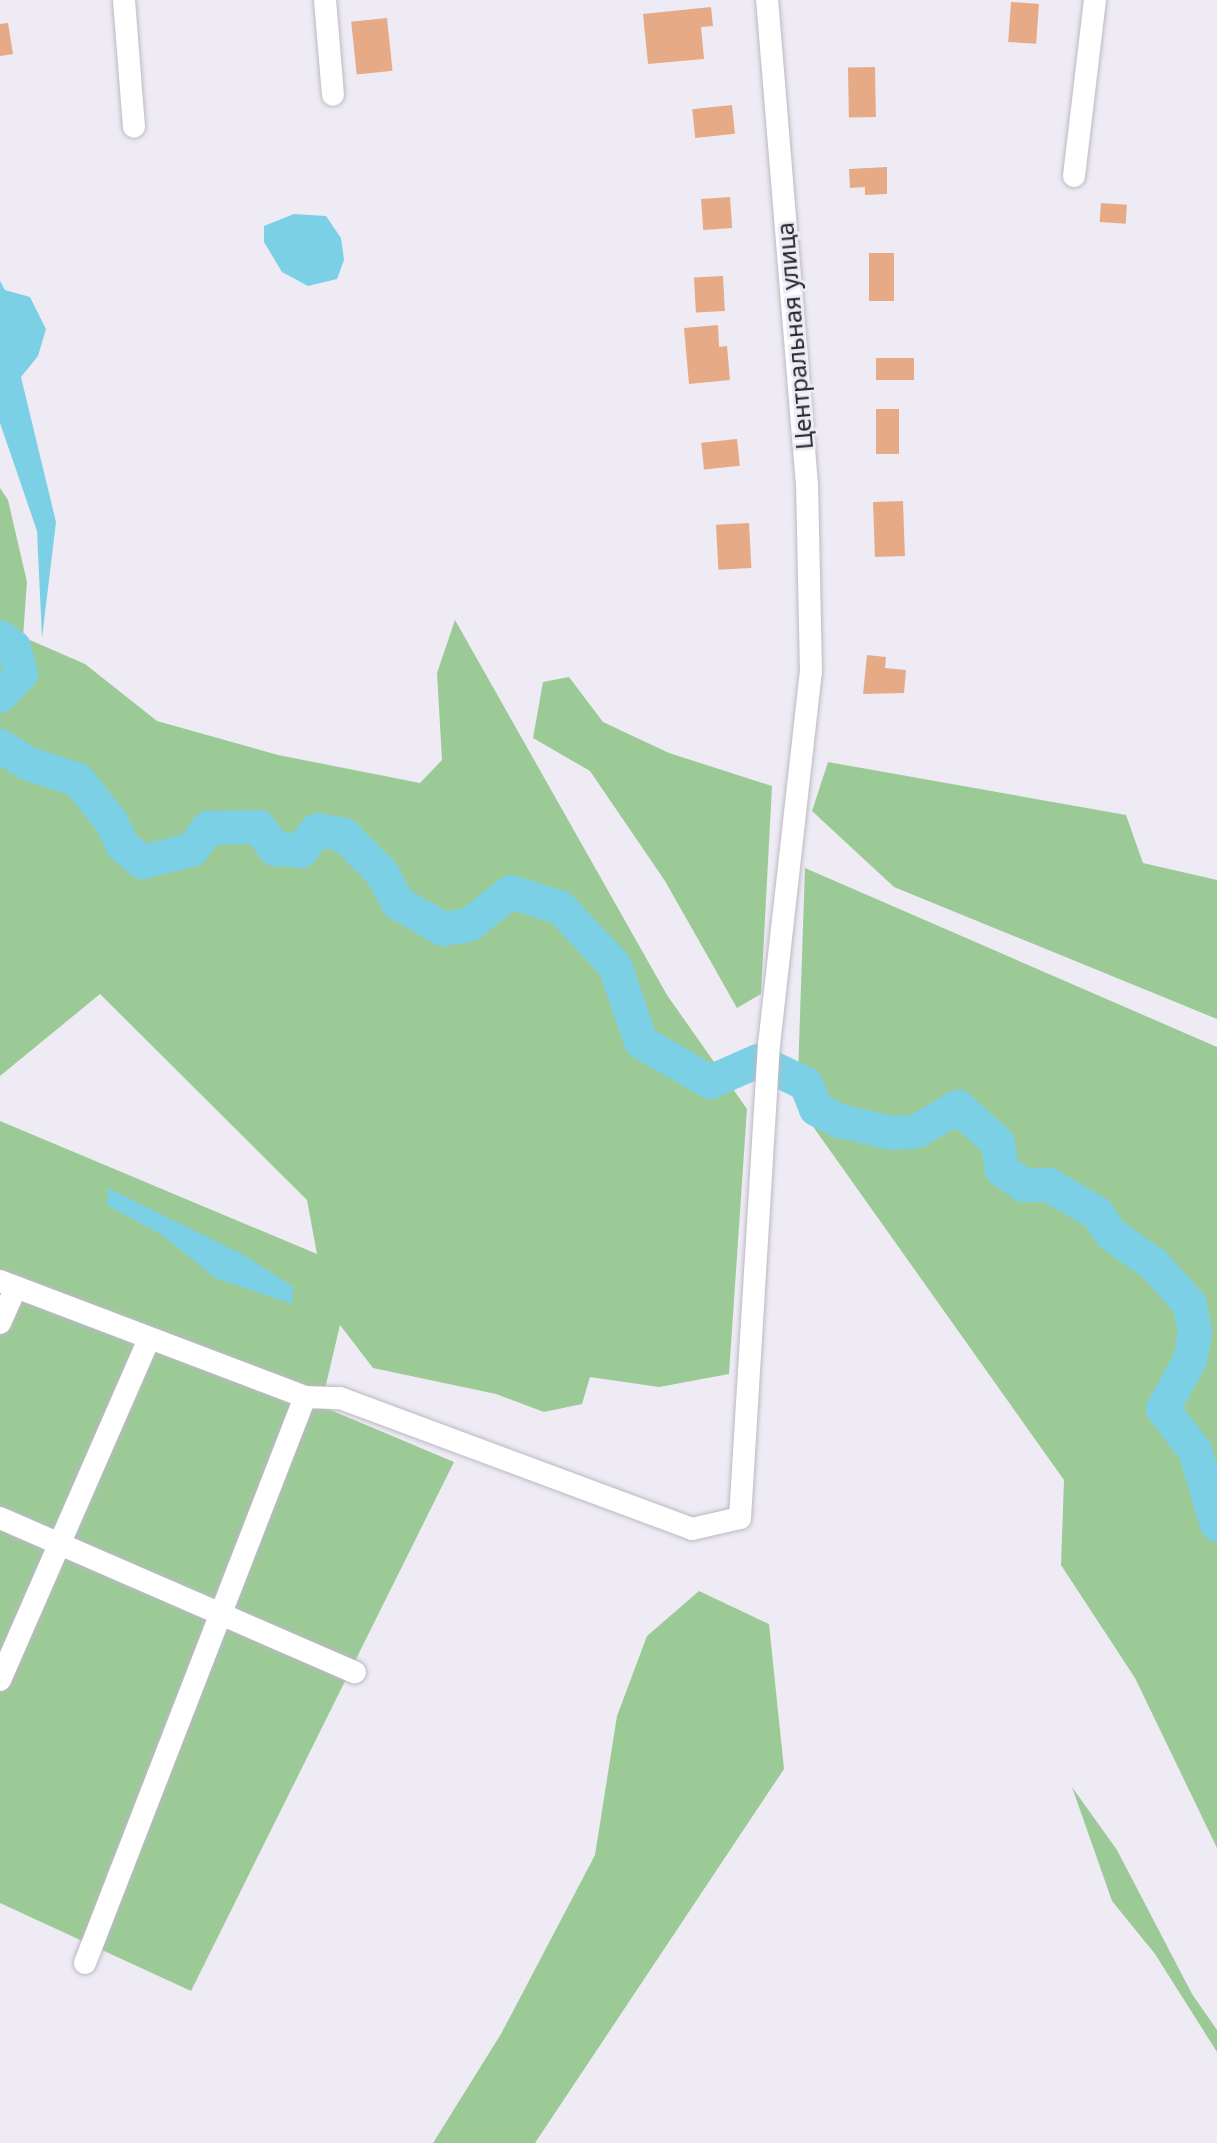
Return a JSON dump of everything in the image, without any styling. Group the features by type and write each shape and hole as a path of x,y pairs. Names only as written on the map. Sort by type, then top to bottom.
{"street":[{"path":"124,0 134,127"},
{"path":"325,0 333,95"},
{"name":"Центральная улица","path":"305,1397 340,1398 692,1529 740,1518 769,1045 811,673 807,485 767,0"},
{"path":"1074,176 1095,0"},
{"path":"0,1323 7,1285 305,1397 85,1963"},
{"path":"0,1680 149,1339"},
{"path":"0,1518 355,1672"}],"green space":[{"path":"0,488 8,500 27,582 23,637 85,664 157,721 278,755 420,783 442,760 437,673 455,620 667,995 747,1109 729,1374 659,1387 590,1377 582,1404 544,1412 496,1394 373,1368 340,1325 321,1406 454,1462 191,1991 0,1903 0,1121 317,1254 307,1200 100,994 0,1076"},
{"path":"569,677 603,722 669,753 772,786 761,994 737,1008 665,881 590,771 533,738 543,682"},
{"path":"828,762 1126,815 1143,863 1217,880 1217,1019 894,887 812,811"},
{"path":"805,868 1217,1047 1217,1848 1135,1678 1061,1565 1064,1480 797,1104"},
{"path":"699,1591 769,1624 784,1769 535,2143 433,2143 501,2034 595,1855 617,1716 647,1636"},
{"path":"1072,1787 1117,1850 1192,1994 1217,2030 1217,2052 1155,1954 1112,1901"}],"water":[{"path":"294,214 326,216 341,238 344,260 337,279 308,286 282,272 264,242 264,226"},
{"path":"0,281 5,290 30,297 46,329 38,356 21,377 56,522 42,638 37,531 0,423"},
{"path":"108,1188 244,1255 293,1287 292,1304 215,1278 161,1234 107,1205"}],"building":[{"path":"1011,2 1039,4 1036,44 1008,42"},
{"path":"711,7 713,26 701,27 704,59 648,64 643,14"},
{"path":"387,18 393,71 357,74 351,22"},
{"path":"8,23 13,54 0,56 0,24"},
{"path":"848,67 875,67 876,117 849,117"},
{"path":"732,105 735,134 695,138 692,109"},
{"path":"887,167 887,194 865,195 865,187 850,188 849,169"},
{"path":"730,197 732,228 703,230 701,199"},
{"path":"1101,203 1127,205 1126,224 1100,222"},
{"path":"869,253 894,253 894,301 869,301"},
{"path":"723,276 725,311 696,312 694,278"},
{"path":"718,325 719,347 727,346 730,380 689,384 684,328"},
{"path":"876,358 914,358 914,380 876,380"},
{"path":"876,409 899,409 899,454 876,454"},
{"path":"737,439 740,466 704,470 701,443"},
{"path":"903,501 905,556 875,557 873,502"},
{"path":"749,523 751,568 718,570 716,525"},
{"path":"867,655 886,657 885,668 906,670 904,693 863,694"}],"waterway":[{"path":"0,637 14,647 21,674 0,696"},
{"path":"0,746 29,764 78,780 111,821 122,845 142,862 192,850 208,828 259,827 275,849 301,851 317,830 344,835 382,873 398,903 443,929 469,925 511,892 561,908 615,966 641,1042 710,1082 758,1061 806,1084 816,1109 840,1121 891,1133 917,1131 958,1107 998,1143 1002,1170 1024,1185 1049,1185 1097,1213 1111,1234 1155,1265 1190,1305 1195,1332 1190,1360 1163,1409 1195,1451 1217,1525"}]}
